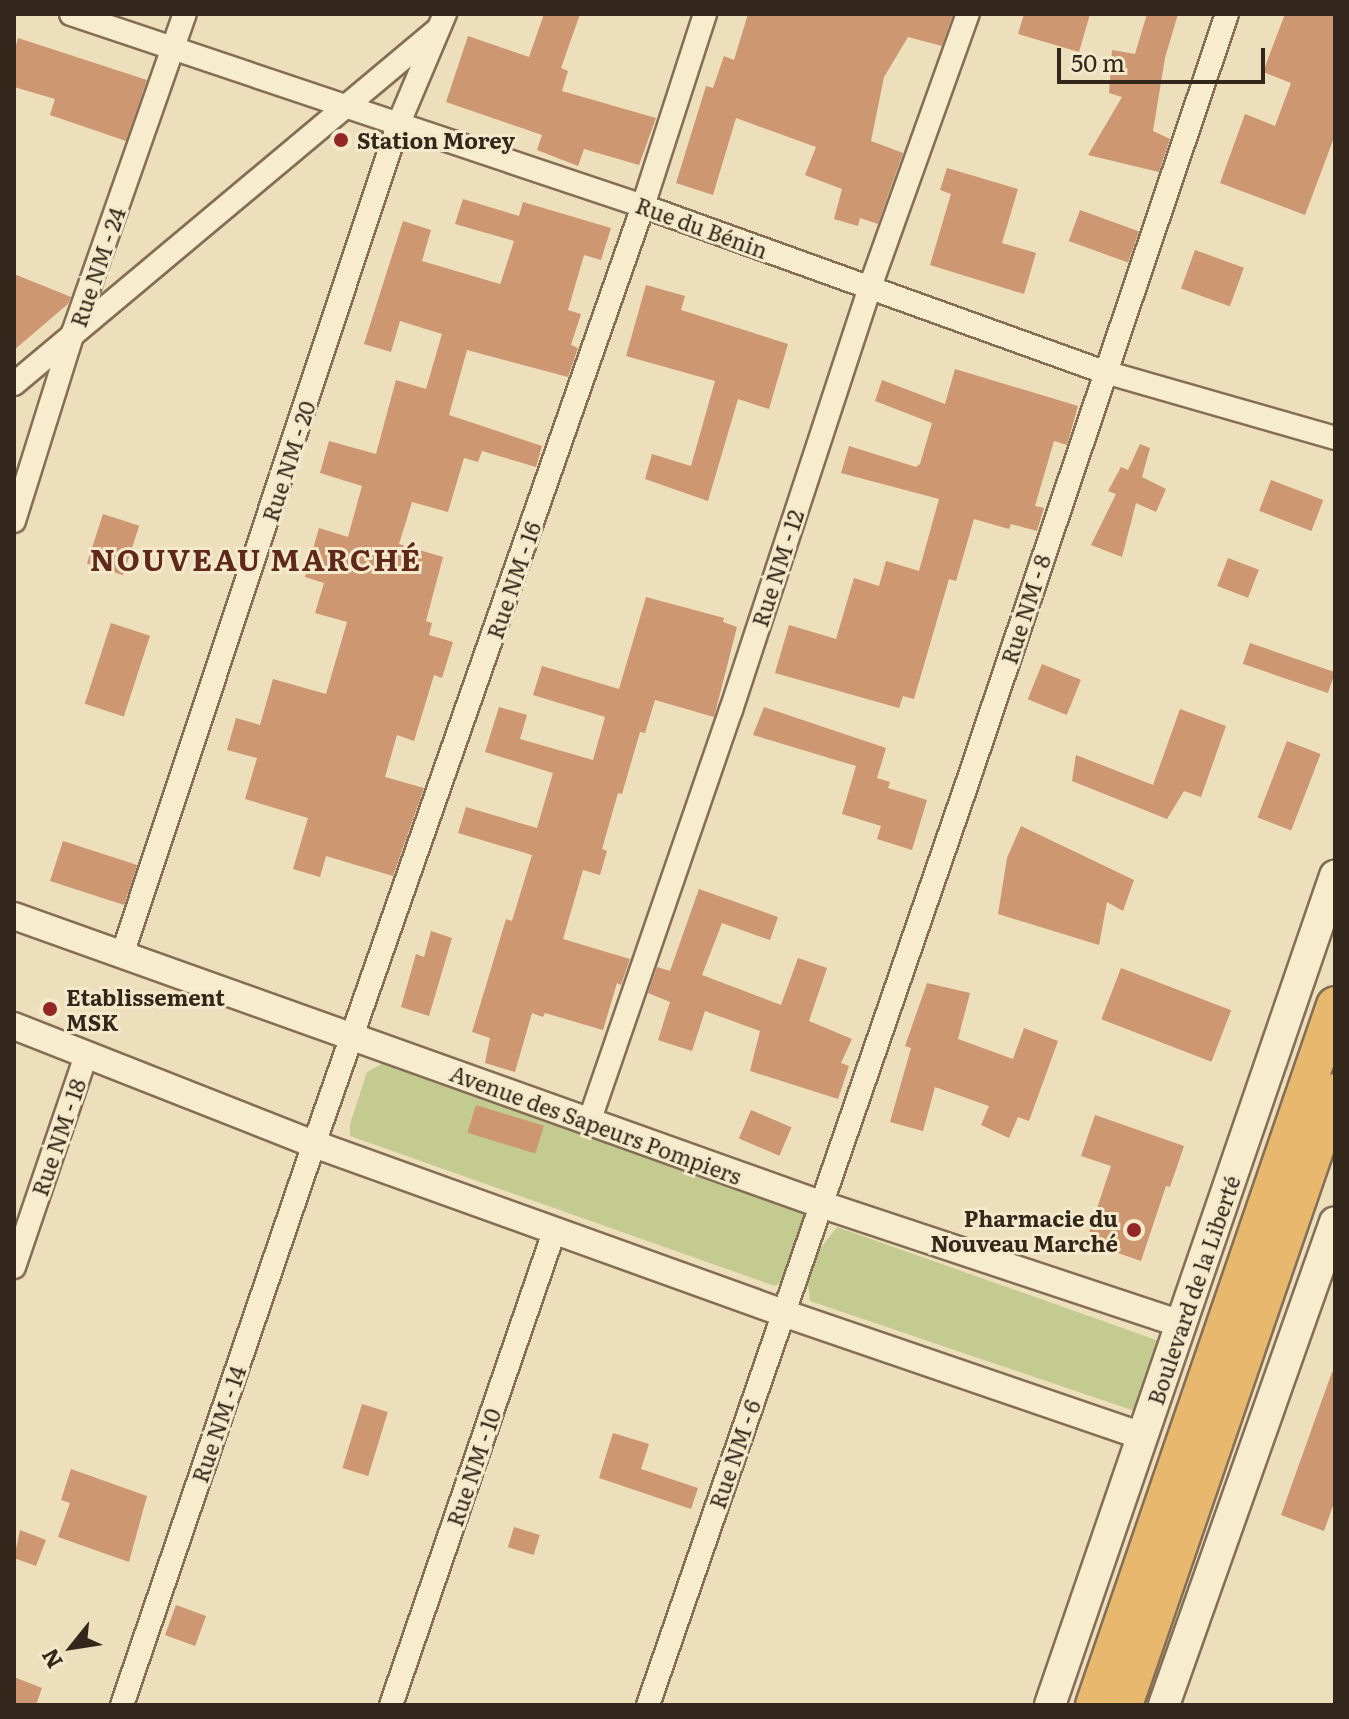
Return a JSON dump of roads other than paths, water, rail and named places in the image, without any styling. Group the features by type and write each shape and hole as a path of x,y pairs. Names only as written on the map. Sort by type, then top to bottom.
{"highway":[{"name":"Boulevard de la Liberté","path":"1094,1705 1335,1005"},
{"path":"1124,1705 1335,1092"}],"main road":[{"name":"Boulevard de la Liberté","path":"1050,1705 1335,876"},
{"path":"1164,1705 1335,1222"}],"street":[{"name":"Rue du Bénin","path":"71,14 643,206 1105,372 1335,438"},
{"name":"Rue NM - 24","path":"14,521 73,333 185,14"},
{"name":"Rue NM - 16","path":"314,1144 643,206 705,14"},
{"name":"Rue NM - 12","path":"589,1122 731,710 870,287 968,14"},
{"name":"Rue NM - 8","path":"820,1204 971,772 1227,14"},
{"path":"14,384 447,18"},
{"name":"Rue NM - 20","path":"122,955 398,125 447,18"},
{"name":"Avenue des Sapeurs Pompiers","path":"14,916 820,1204 1181,1324"},
{"path":"14,1026 314,1144 783,1313 1143,1436"},
{"name":"Rue NM - 18","path":"14,1267 87,1053"},
{"name":"Rue NM - 14","path":"122,1705 314,1144"},
{"name":"Rue NM - 6","path":"648,1705 820,1204"},
{"name":"Rue NM - 10","path":"391,1705 555,1229"}],"place":[{"name":"Station Morey","path":"341,140"},
{"name":"Etablissement MSK","path":"50,1009"},
{"name":"Pharmacie du Nouveau Marché","path":"1134,1230"}],"district":[{"name":"NOUVEAU MARCHÉ","path":"256,558"}]}
